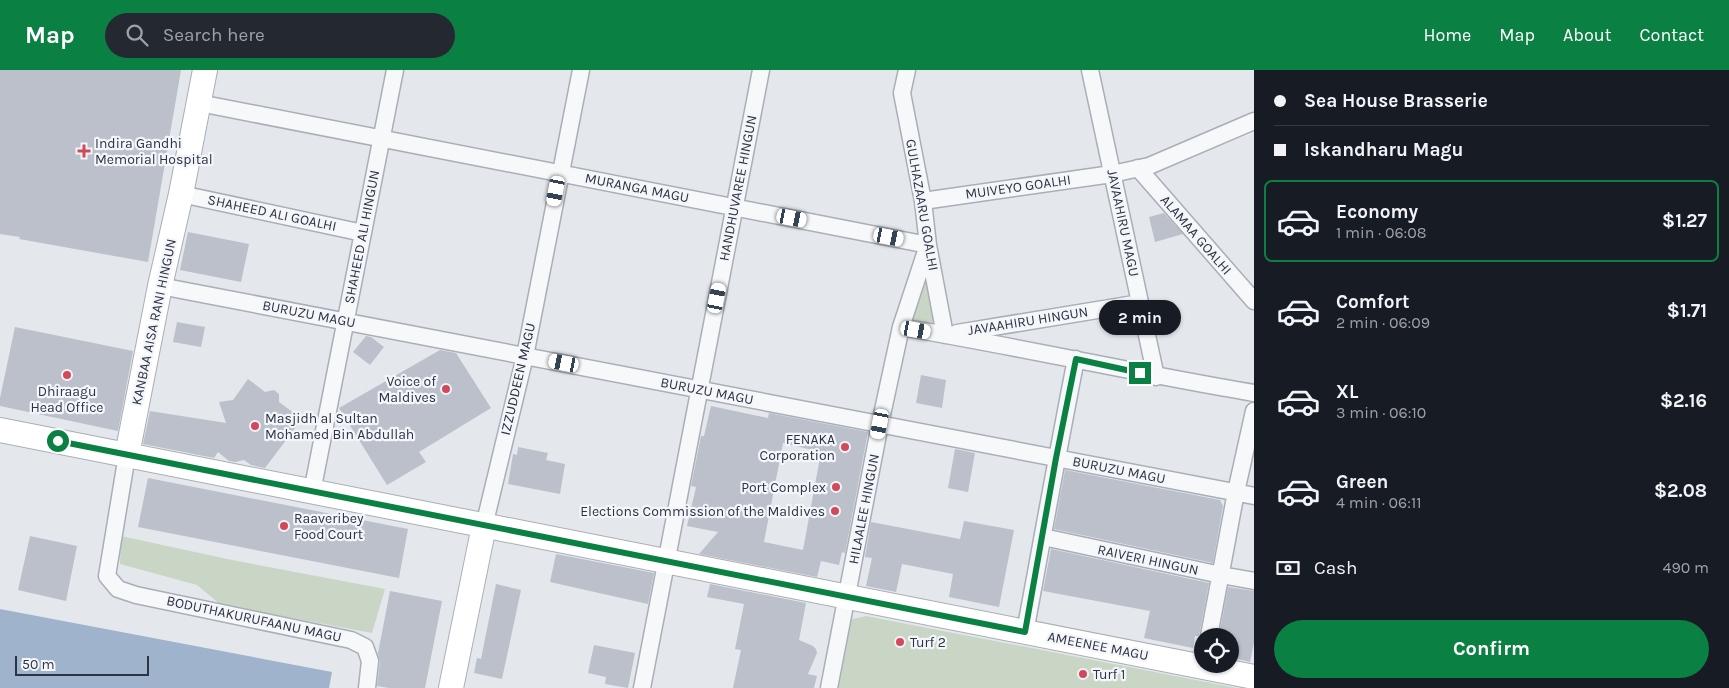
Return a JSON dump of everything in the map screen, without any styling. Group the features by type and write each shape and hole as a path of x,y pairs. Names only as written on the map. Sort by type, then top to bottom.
{"main road":[{"name":"KANBAA AISA RANI HINGUN","path":"127,455 160,286 206,70"},
{"name":"AMEENEE MAGU","path":"0,430 1025,632 1194,663"},
{"name":"IZZUDDEEN MAGU","path":"451,688 484,526"},
{"name":"AMEENEE MAGU","path":"1239,673 1254,676"}],"street":[{"name":"SHAHEED ALI HINGUN","path":"312,492 395,70"},
{"name":"IZZUDDEEN MAGU","path":"484,526 525,356 581,70"},
{"name":"HANDHUVAREE HINGUN","path":"642,688 761,70"},
{"name":"JAVAAHIRU MAGU","path":"1090,70 1156,377"},
{"name":"GULHAZAARU GOALHI","path":"906,72 902,93 923,201 928,245 945,335"},
{"name":"MURANGA MAGU","path":"200,103 928,245"},
{"name":"MUIVEYO GOALHI","path":"923,201 1112,174 1149,166 1254,121"},
{"name":"ALAMAA GOALHI","path":"1138,168 1254,301"},
{"name":"SHAHEED ALI GOALHI","path":"181,194 363,233"},
{"name":"HILAALEE HINGUN","path":"829,688 880,424 901,327 928,245"},
{"name":"BURUZU MAGU","path":"160,286 1254,496"},
{"name":"JAVAAHIRU HINGUN","path":"945,335 1140,303"},
{"path":"901,327 1076,359 1156,377 1254,393"},
{"path":"1025,632 1076,359"},
{"path":"1211,628 1236,492 1254,411"},
{"name":"KANBAA AISA RANI HINGUN","path":"107,576 127,455"},
{"name":"RAIVERI HINGUN","path":"1043,537 1254,581"},
{"name":"BODUTHAKURUFAANU MAGU","path":"107,576 118,589 136,595 352,640 365,647 370,661 367,688"}],"green space":[{"path":"928,245 945,335 901,327"},
{"path":"121,536 232,560 385,589 372,633 221,605 197,585 120,564"},
{"name":"Turf 2","path":"866,616 1237,688 838,688 852,619"}],"water":[{"path":"0,609 332,672 329,688 0,688"}],"building":[{"name":"Indira Gandhi Memorial Hospital","path":"0,70 181,70 148,262 0,234"},
{"path":"1164,213 1183,234 1155,242 1149,217"},
{"path":"188,232 249,244 241,282 180,270"},
{"path":"177,322 205,327 201,347 173,342"},
{"name":"Dhiraagu Head Office","path":"15,327 133,351 118,431 0,406"},
{"path":"366,336 371,337 384,347 370,365 353,352"},
{"path":"440,350 456,353 491,408 419,452 426,462 387,485 339,408"},
{"path":"921,375 946,380 942,408 916,403"},
{"name":"Masjidh al Sultan Mohamed Bin Abdullah","path":"248,379 265,392 274,390 279,394 279,402 302,419 265,468 251,465 244,460 229,461 218,452 214,458 143,444 150,411 226,423 219,402 233,400"},
{"path":"711,406 768,418 769,413 868,432 845,553 842,552 839,565 821,561 817,577 699,554 718,532 687,526 696,487 691,486 701,436 704,436","holes":["783,443 821,452 803,550 764,542"]},
{"path":"518,447 548,453 546,460 565,464 560,494 508,484 513,454 517,455"},
{"path":"955,449 975,453 968,492 948,488"},
{"path":"1065,470 1220,500 1223,506 1213,563 1054,529"},
{"path":"148,478 408,529 399,578 138,527"},
{"path":"964,521 1014,530 999,607 949,597 953,574 902,564 896,592 866,586 872,558 865,557 871,522 960,539"},
{"path":"30,536 77,546 66,601 18,590"},
{"path":"1051,549 1209,583 1201,628 1194,628 1193,648 1144,638 1150,611 1043,591"},
{"path":"556,554 654,573 648,604 550,582"},
{"path":"496,584 521,590 502,679 474,673 477,658 481,659"},
{"path":"710,584 806,603 799,640 816,649 817,653 808,674 817,676 814,688 733,688 741,650 735,649 744,604 707,597"},
{"path":"1228,587 1254,591 1254,643 1250,662 1239,659 1239,628 1220,628"},
{"path":"390,591 442,601 425,688 377,686 380,662 378,653"},
{"path":"594,645 635,653 628,688 605,684 606,677 588,673"}],"place":[{"name":"Indira Gandhi Memorial Hospital","path":"84,151"},
{"name":"Dhiraagu Head Office","path":"67,375"},
{"name":"Voice of Maldives","path":"446,389"},
{"name":"Masjidh al Sultan Mohamed Bin Abdullah","path":"255,426"},
{"name":"FENAKA Corporation","path":"845,447"},
{"name":"Port Complex","path":"836,487"},
{"name":"Elections Commission of the Maldives","path":"835,511"},
{"name":"Raaveribey Food Court","path":"284,526"},
{"name":"Turf 2","path":"900,642"},
{"name":"Turf 1","path":"1083,674"}],"route":[{"path":"58,441 1025,632 1076,359 1140,373"}]}
